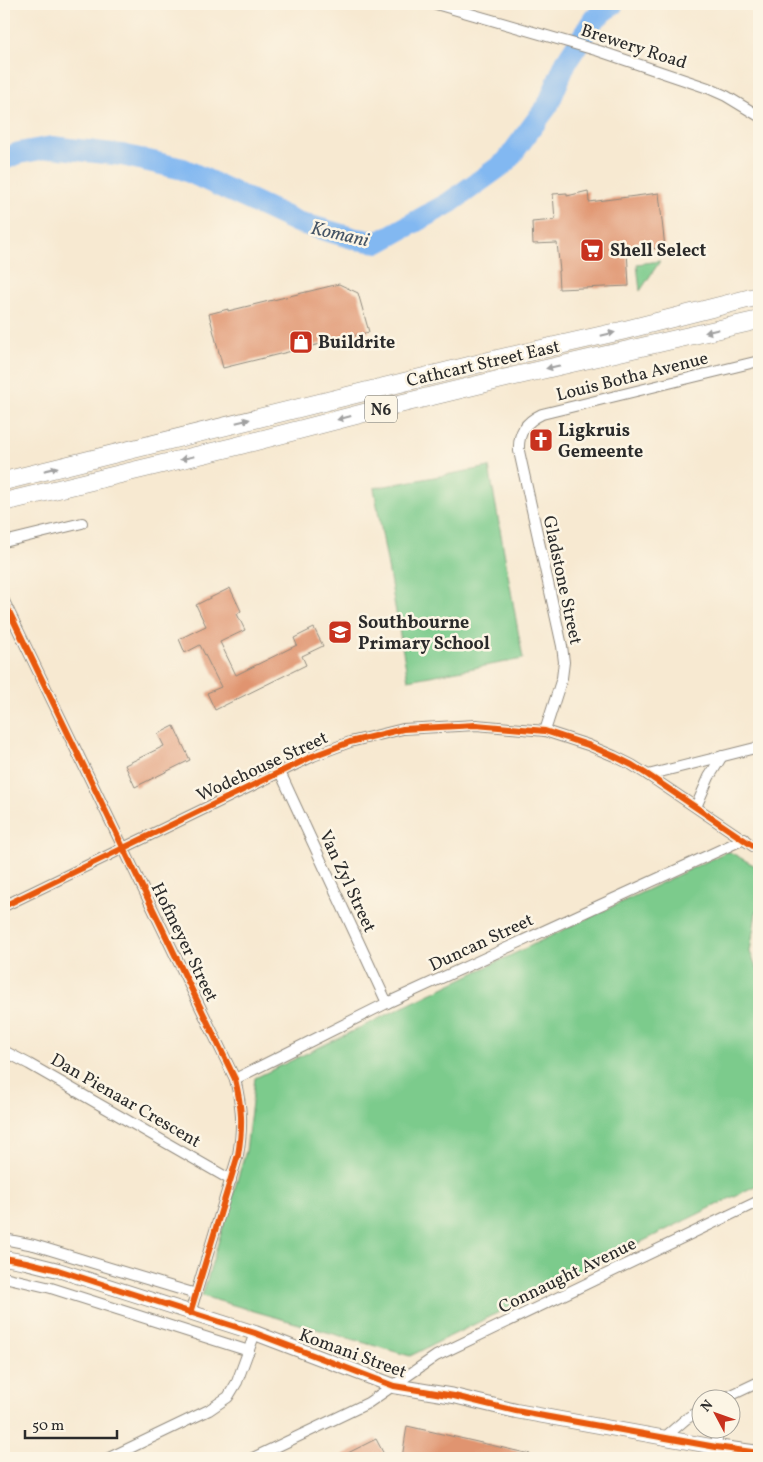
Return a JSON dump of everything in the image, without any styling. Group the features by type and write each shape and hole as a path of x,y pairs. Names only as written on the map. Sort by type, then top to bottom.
{"highway":[{"name":"Cathcart Street East","path":"4,481 759,296"},
{"name":"Cathcart Street East","path":"4,502 470,387 759,320"}],"street":[{"name":"Brewery Road","path":"436,4 561,39 708,88 726,96 759,116"},
{"name":"Louis Botha Avenue","path":"521,434 529,421 542,414 759,362"},
{"name":"Gladstone Street","path":"521,434 518,442 519,451 564,662 560,684 545,731"},
{"path":"4,542 82,522"},
{"name":"Hofmeyer Street","path":"4,601 8,623 123,848 234,1078 242,1116 238,1155 190,1313"},
{"name":"Wodehouse Street","path":"4,906 313,756 350,742 403,729 476,724 545,731 614,756 648,775 759,850"},
{"path":"648,775 759,748"},
{"path":"696,808 709,777 722,756"},
{"name":"Van Zyl Street","path":"280,772 387,1003"},
{"name":"Duncan Street","path":"234,1078 387,1003 744,839"},
{"name":"Dan Pienaar Crescent","path":"4,1051 231,1180"},
{"name":"Connaught Avenue","path":"253,1458 362,1406 436,1356 759,1201"},
{"path":"4,1239 41,1247 196,1294"},
{"name":"Komani Street","path":"4,1258 58,1270 256,1333 394,1386 454,1396 516,1411 759,1453"},
{"path":"4,1277 51,1288 249,1352"},
{"path":"109,1458 220,1404 232,1392 256,1333"},
{"path":"740,1391 759,1382"},
{"path":"666,1437 690,1416"},
{"path":"716,1447 717,1440"}],"green space":[{"path":"660,261 640,291 637,264"},
{"path":"489,467 523,659 408,680 374,488"},
{"path":"728,851 759,868 759,905 750,952 759,973 759,1184 410,1356 202,1296 246,1151 255,1078"}],"building":[{"path":"588,191 589,202 659,193 665,248 627,250 629,286 559,289 558,271 560,271 557,243 533,244 532,222 555,220 553,194 567,193 567,196"},
{"path":"339,284 358,293 369,332 223,368 209,314"},
{"path":"230,588 241,611 237,614 245,630 220,642 236,675 297,645 294,638 314,628 323,646 302,656 306,665 215,710 207,693 221,687 200,645 185,653 179,639 206,626 196,605"},
{"path":"174,726 190,760 135,787 125,765 164,746 158,734"},
{"path":"407,1426 530,1454 530,1458 402,1458"},
{"path":"376,1439 386,1458 338,1458"}],"waterway":[{"name":"Komani","path":"4,159 19,153 52,147 122,155 183,169 297,222 356,239 379,242 449,203 506,162 548,105 566,62 594,19 613,4"}],"cycle path":[{"path":"4,601 235,1079 241,1117 238,1155 190,1313"},
{"path":"4,906 313,756 350,742 403,729 476,725 545,731 588,745 632,765 759,850"},
{"path":"4,1258 58,1270 255,1333 394,1386 454,1396 516,1411 759,1453"}],"place":[{"name":"Shell Select","path":"592,250"},
{"name":"Buildrite","path":"301,342"},
{"name":"Ligkruis Gemeente","path":"541,440"},
{"name":"Southbourne Primary School","path":"340,632"}]}
